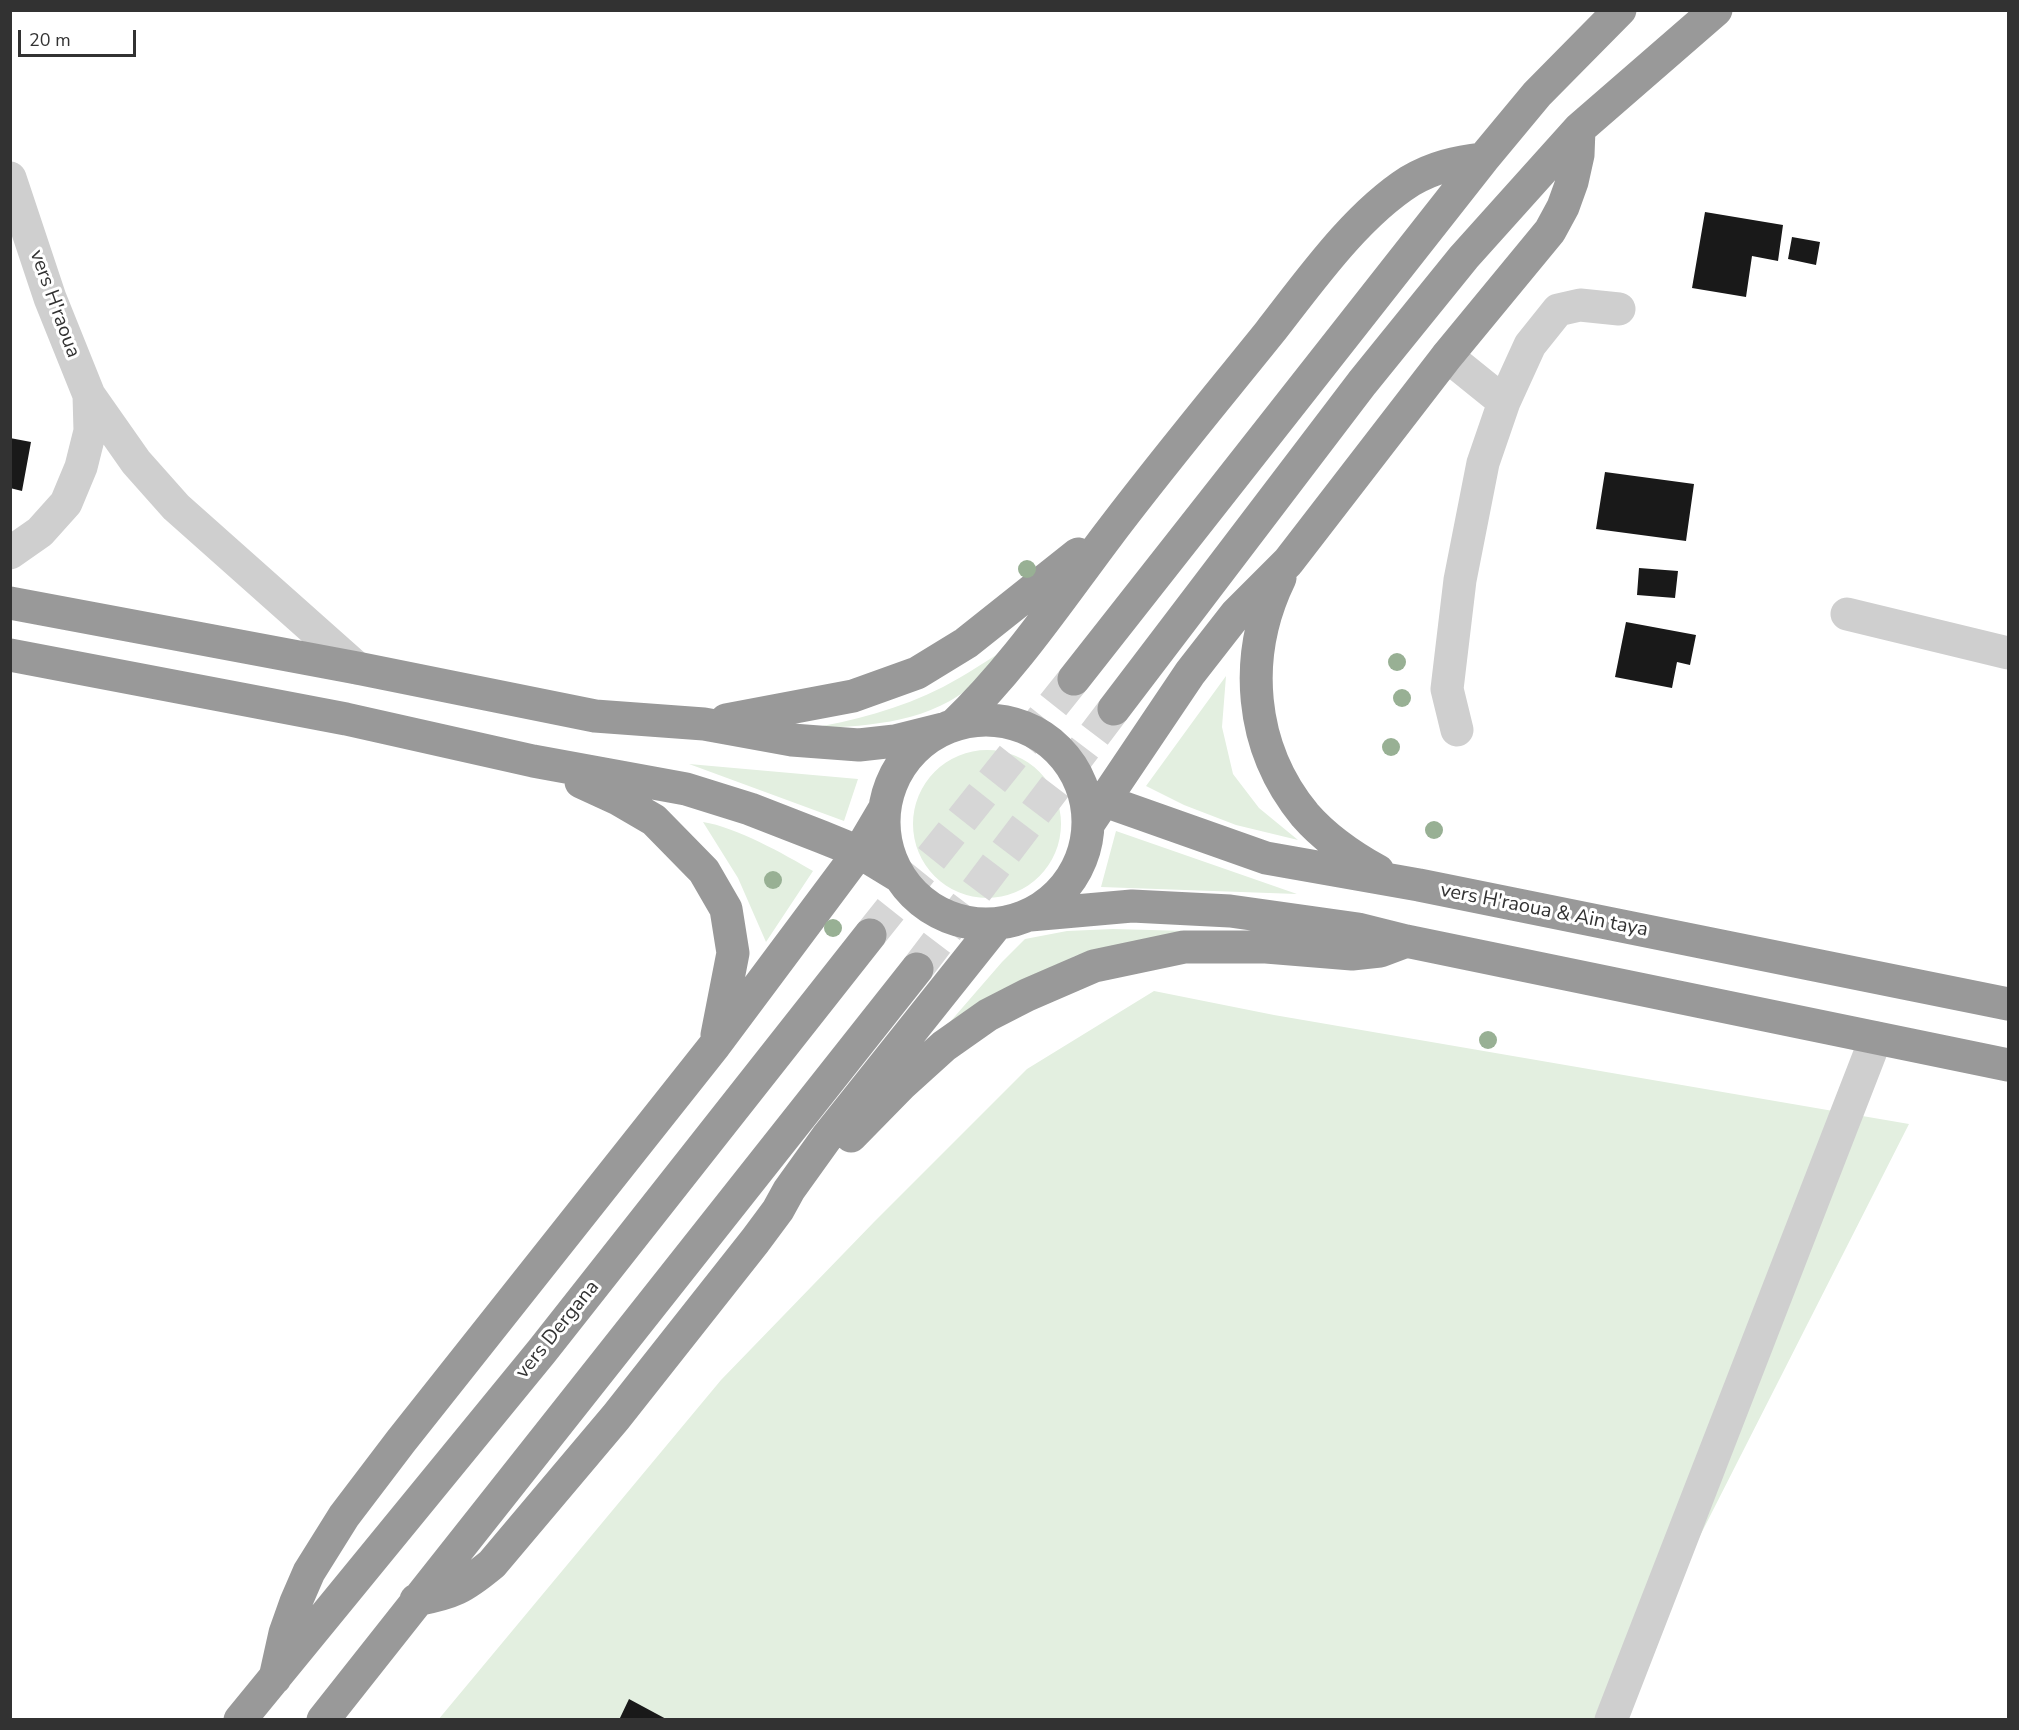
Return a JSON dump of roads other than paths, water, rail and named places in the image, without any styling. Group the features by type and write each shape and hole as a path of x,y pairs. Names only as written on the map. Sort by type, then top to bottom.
{"highway":[{"path":"1074,679 1483,159 1538,94 1620,10"},
{"path":"1114,709 1362,382 1464,257 1579,129 1716,10"},
{"path":"1030,915 1054,900 1073,878 1085,851 1092,806 1184,682 1236,614 1288,562 1447,356 1550,231 1563,207 1572,182 1578,155 1579,129"},
{"path":"274,1677 285,1633 309,1572 344,1516 715,1045 859,852 885,808 895,776 915,748 949,727 1002,674 1115,525 1313,278 1361,222 1387,198 1431,170 1452,162 1483,159"},
{"path":"704,724 853,696 917,673 966,643 1115,525"},
{"path":"1288,562 1268,602 1257,646 1255,692 1263,736 1280,778 1306,815 1338,846 1376,870 1419,885"},
{"path":"10,603 357,668 595,716 704,724 792,740 859,745 895,741 977,720 1012,723 1045,738 1070,762 1092,806"},
{"path":"10,656 345,719 533,761 686,789 750,809 859,852 900,877"},
{"path":"533,761 618,799 654,820 704,871 726,909 733,953 715,1045"},
{"name":"vers H'raoua & Ain taya","path":"1092,806 1266,858 1419,885 2008,1004"},
{"path":"885,808 884,832 889,855 900,877 918,898 941,915 968,924 996,925 1030,915 1132,906 1230,911 1358,929 1406,941 2008,1065"},
{"path":"416,1600 447,1595 471,1581 492,1564 616,1417 778,1210 789,1190 827,1137 996,925"},
{"name":"vers Dergana","path":"240,1719 542,1351 870,935"},
{"path":"778,1210 799,1192 867,1120 944,1046 988,1015 1094,966 1184,947 1266,947 1352,954 1380,951 1406,941"},
{"path":"323,1719 917,969"}],"street":[{"name":"vers H'raoua","path":"10,178 50,298 89,395"},
{"path":"1457,730 1447,689 1460,580 1483,463 1504,402 1530,345 1558,310 1580,305 1619,309"},
{"path":"1447,356 1504,402"},
{"path":"10,553 40,532 66,503 81,467 90,431 89,395"},
{"path":"89,395 136,462 176,507 357,668"},
{"path":"1847,614 2008,653"},
{"path":"1611,1719 1876,1038"}],"tunnel":[{"path":"870,935 1074,679"},
{"path":"917,969 1114,709"}]}
